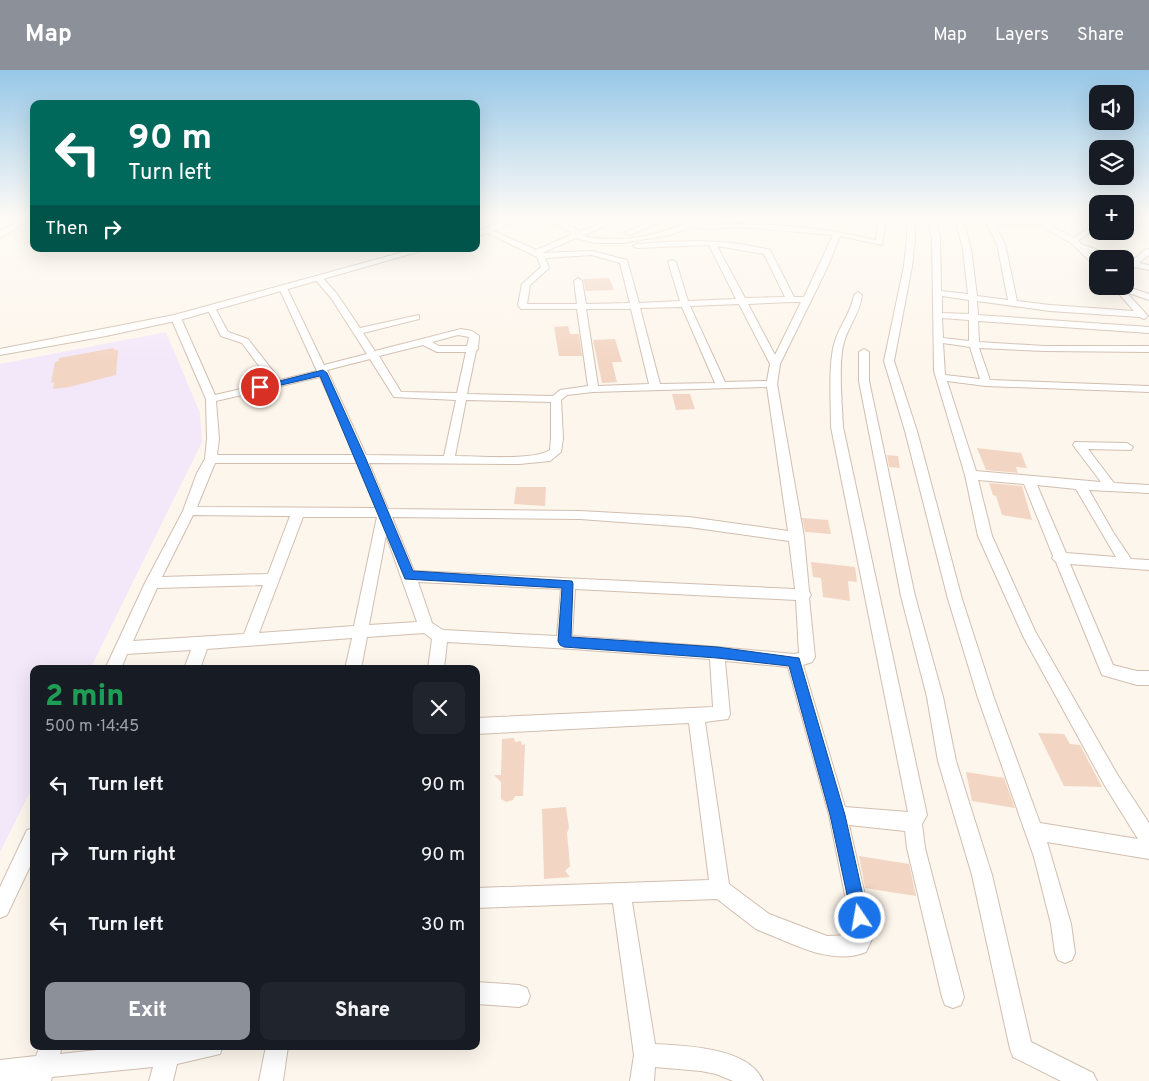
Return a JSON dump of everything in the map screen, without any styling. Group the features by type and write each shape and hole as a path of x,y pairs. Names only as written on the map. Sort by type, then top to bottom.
{"street":[{"path":"0,352 176,318 361,266"},
{"path":"544,266 545,268 526,284 522,305 527,307 582,307 806,300"},
{"path":"625,266 655,386"},
{"path":"673,266 685,304 722,386"},
{"path":"723,266 775,364"},
{"path":"774,266 791,299"},
{"path":"122,648 426,627 440,636 564,641 717,652 794,661 807,658 804,595 797,537 772,384 775,364 822,266"},
{"path":"908,266 889,361 911,431 955,598 986,698 1035,831 1061,924 1065,953"},
{"path":"937,266 941,377 971,475 985,536 1029,634 1111,780 1149,840"},
{"path":"970,266 973,298 974,346 986,383"},
{"path":"1006,266 1013,303"},
{"path":"318,278 358,331 398,395 556,399 564,392 593,389 772,384"},
{"path":"578,280 593,389"},
{"path":"283,288 323,370 362,459 409,576 426,627"},
{"path":"1134,292 1149,297"},
{"path":"938,293 1145,317"},
{"path":"838,815 904,822 913,820 918,815 836,427 836,376 839,342 856,308 858,295"},
{"path":"1124,295 1145,317"},
{"path":"211,308 224,334 245,341 277,383"},
{"path":"938,315 1149,330"},
{"path":"115,665 152,583 188,511 210,459 213,439 211,399 176,318"},
{"path":"358,331 416,318"},
{"path":"211,399 277,383 423,341 452,334 471,333 474,336 473,350 449,458"},
{"path":"939,340 974,346 1016,349 1149,349"},
{"path":"423,341 437,349 473,350"},
{"path":"864,352 863,370 866,395 908,596 935,698 947,761 982,875 1021,1049 1085,1081"},
{"path":"941,377 986,383 1149,389"},
{"path":"210,459 449,458 519,460 546,458 555,452 557,438 556,399"},
{"path":"1110,486 1079,445 1127,447"},
{"path":"971,475 1149,489"},
{"path":"1029,481 1059,558 1107,670 1136,678 1149,678"},
{"path":"1080,485 1108,535 1128,564"},
{"path":"188,511 580,515 689,522 797,537"},
{"path":"250,638 271,578 298,512"},
{"path":"354,665 384,514"},
{"path":"1059,558 1149,565"},
{"path":"409,576 804,595"},
{"path":"152,583 271,578"},
{"path":"564,641 568,584"},
{"path":"436,665 440,636"},
{"path":"193,665 201,642"},
{"path":"480,726 722,714 717,652"},
{"path":"480,898 720,889 763,922 827,946 859,945 864,935 838,815 794,661"},
{"path":"696,715 720,889"},
{"path":"913,820 916,848 953,997"},
{"path":"1035,831 1149,850"},
{"path":"0,908 30,845"},
{"path":"621,893 645,1055 642,1081"},
{"path":"480,993 519,996"},
{"path":"0,1071 168,1054 190,1050"},
{"path":"271,1081 276,1050"},
{"path":"161,1081 168,1054"},
{"path":"645,1055 705,1059 745,1074 751,1081"}],"shaded area":[{"path":"166,332 200,413 202,442 92,665 30,665 30,792 0,852 0,364"}],"building":[{"path":"609,278 614,290 586,291 583,279"},
{"path":"568,326 570,334 579,334 582,356 559,356 554,327"},
{"path":"615,339 622,362 612,362 617,382 602,383 593,340"},
{"path":"114,348 114,350 118,350 116,375 69,387 53,389 54,382 51,383 55,362 59,361 59,358"},
{"path":"672,394 690,394 695,409 676,410"},
{"path":"977,448 1021,453 1027,468 1016,467 1018,473 986,470"},
{"path":"887,455 898,456 900,468 889,467"},
{"path":"989,483 1022,486 1032,520 1002,515 996,496 993,495"},
{"path":"516,487 546,487 545,506 514,504"},
{"path":"802,518 828,520 831,534 805,532"},
{"path":"811,562 855,567 857,582 848,581 850,601 823,597 821,578 813,577"},
{"path":"1038,733 1064,734 1070,744 1080,745 1102,787 1064,786"},
{"path":"514,738 515,742 521,741 522,745 525,744 523,796 515,796 513,800 506,802 501,799 501,782 494,775 501,775 502,739"},
{"path":"966,772 1004,778 1015,808 972,801"},
{"path":"566,807 569,828 567,833 570,866 565,871 570,877 544,879 542,809"},
{"path":"859,856 909,864 916,896 865,888"}],"route":[{"path":"260,387 323,373 362,459 409,576 568,584 564,641 717,652 794,661 838,815 860,918"}]}
